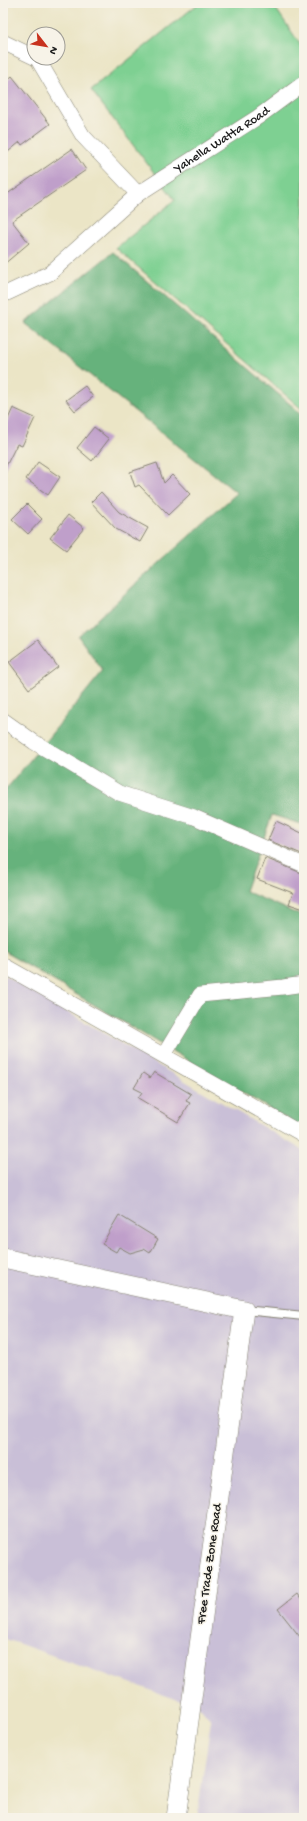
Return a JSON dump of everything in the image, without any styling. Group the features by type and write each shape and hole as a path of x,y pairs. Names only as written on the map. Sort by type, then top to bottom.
{"street":[{"path":"3,42 26,53"},
{"path":"42,66 83,136 138,194"},
{"name":"Yahella Watta Road","path":"3,295 50,273 138,194 258,117 304,83"},
{"path":"3,720 34,742 119,793 194,817 304,865"},
{"path":"3,965 304,1135"},
{"path":"164,1056 200,995 283,988 304,984"},
{"path":"3,1258 244,1310"},
{"name":"Free Trade Zone Road","path":"176,1818 244,1310"}],"lane":[{"path":"244,1310 304,1316"}],"shaded area":[{"path":"3,974 304,1151 304,1818 197,1818 211,1720 201,1708 3,1638"}],"green space":[{"path":"199,3 272,3 304,50 304,411 116,248 175,200 91,90"},
{"path":"113,252 304,416 304,825 272,815 245,891 304,917 304,1129 3,951 3,793 103,671 78,636 237,493 25,323"}],"building":[{"path":"12,76 50,124 22,145 20,142 3,156 3,84"},
{"path":"72,149 86,170 12,221 29,243 3,265 3,197"},
{"path":"85,386 93,397 75,411 66,400"},
{"path":"13,408 35,418 22,446 17,444 3,472 3,430"},
{"path":"94,427 109,439 92,461 77,448"},
{"path":"38,462 60,477 48,495 26,479"},
{"path":"157,463 164,483 172,475 190,494 168,515 139,485 135,487 130,472"},
{"path":"101,492 119,512 148,528 140,542 116,529 91,502"},
{"path":"27,504 42,519 28,534 12,519"},
{"path":"68,515 84,528 66,550 50,538"},
{"path":"38,640 58,667 29,689 9,662"},
{"path":"276,821 304,834 304,855 268,840"},
{"path":"265,858 304,874 304,909 289,904 293,893 257,879"},
{"path":"154,1072 191,1094 186,1101 190,1103 178,1122 138,1098 142,1092 134,1088 143,1073 150,1078"},
{"path":"119,1215 158,1239 150,1253 144,1249 130,1253 119,1247 116,1252 102,1244"},
{"path":"297,1594 304,1604 304,1642 278,1609"}]}
